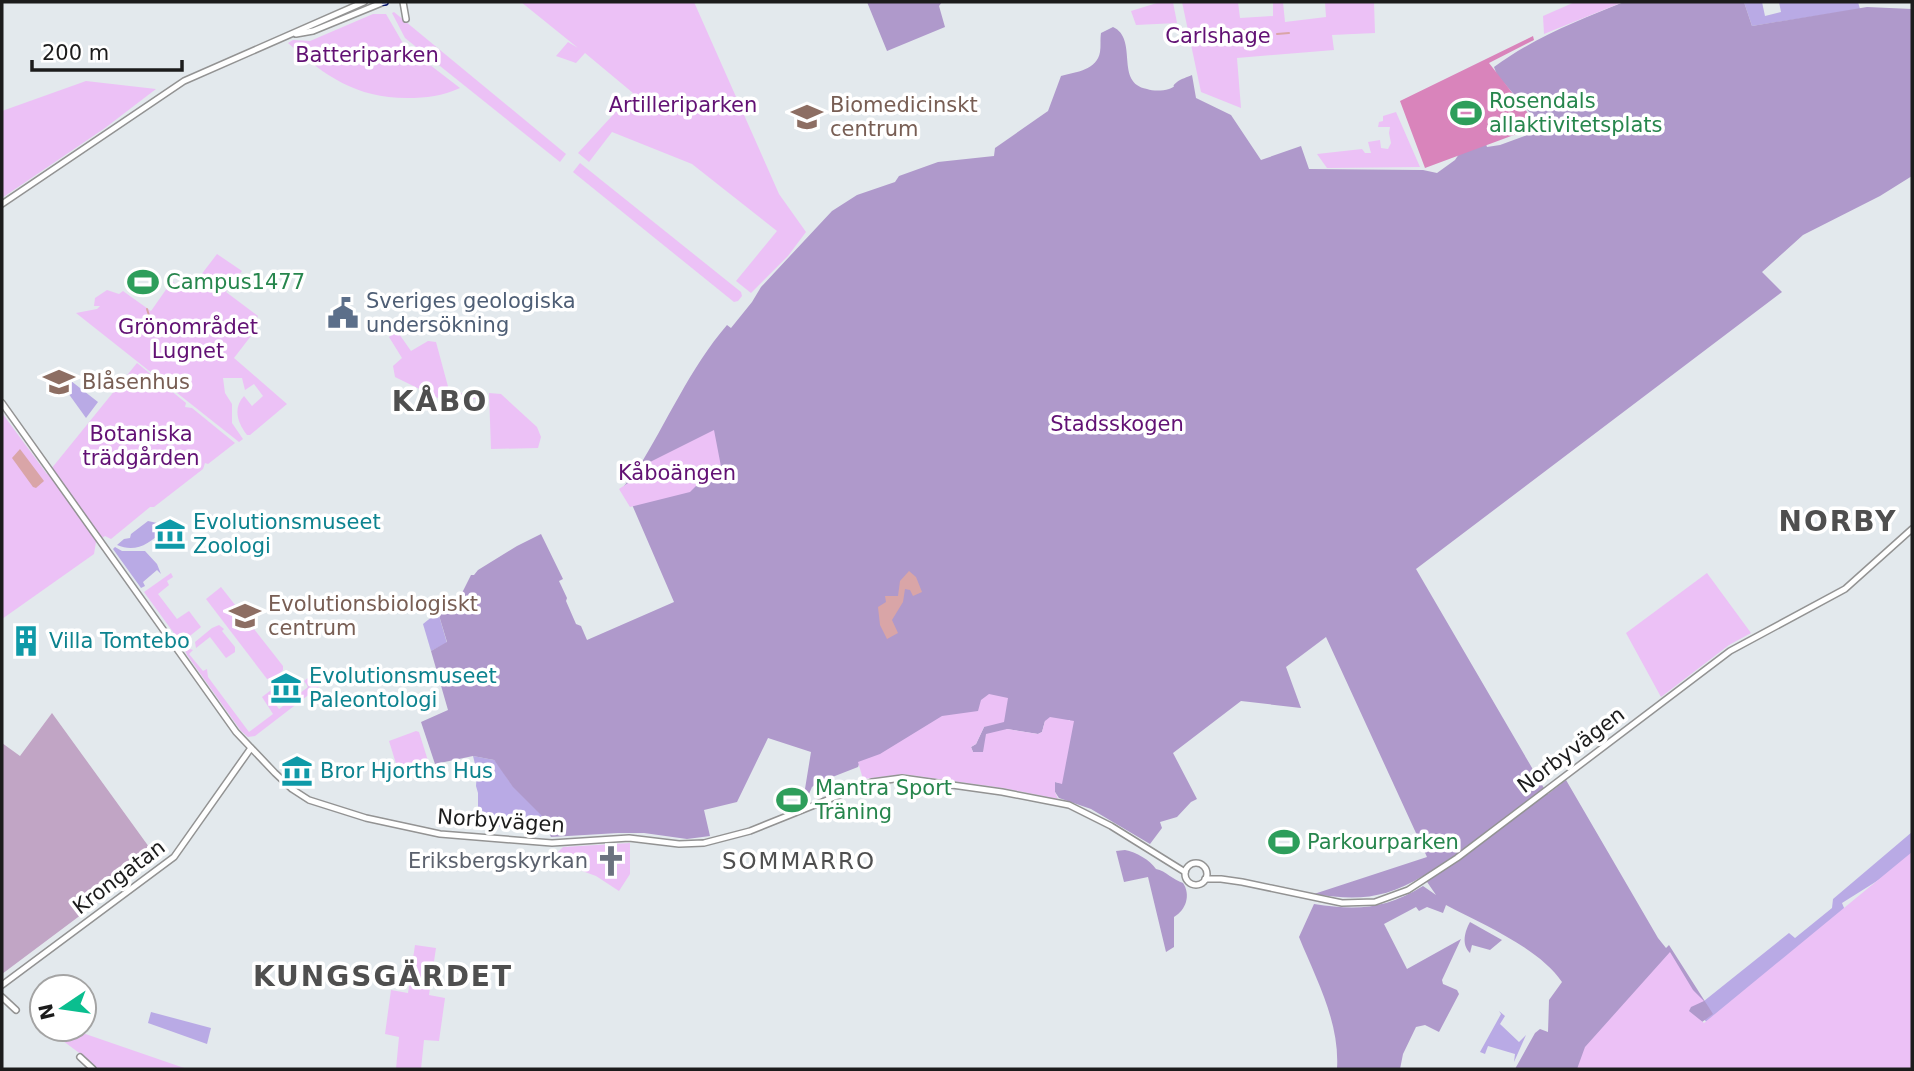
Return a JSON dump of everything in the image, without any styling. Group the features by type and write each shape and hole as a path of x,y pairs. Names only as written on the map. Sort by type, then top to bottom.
{"street":[{"path":"2,204 184,81 364,2"},
{"path":"286,36 313,31 384,2"},
{"path":"403,2 406,19"},
{"name":"Norbyvägen","path":"2,403 236,732 292,789 309,800 366,818 440,834 552,843 629,838 679,844 704,843 750,831 872,782 902,778 1002,792 1069,805 1111,825 1186,869"},
{"name":"Norbyvägen","path":"1206,876 1342,904 1375,902 1408,890 1457,858 1730,651 1845,589 1912,529"},
{"name":"Krongatan","path":"2,985 174,858 251,748"},
{"path":"1199,863 1206,876 1198,884 1194,884 1187,881 1186,869 1199,863"},
{"name":"Krongatan","path":"2,995 11,978"},
{"path":"2,995 16,1010 2,1006"},
{"path":"80,1057 93,1069"}],"shaded area":[{"path":"1744,2 1762,2 1765,16 1781,12 1779,2 1858,2 1860,9 1752,26"},
{"name":"Rosendals allaktivitetsplats","path":"1533,36 1534,40 1489,63 1538,126 1425,168 1400,101"},
{"path":"62,374 98,402 86,418 58,379"},
{"path":"20,449 44,481 36,488 12,458"},
{"path":"148,521 157,523 162,531 152,540 136,548 117,545 130,538 131,534"},
{"path":"115,547 122,551 145,551 157,564 161,574 157,570 143,582 145,586 141,588 113,549"},
{"path":"909,571 916,577 922,592 913,596 910,590 905,589 903,602 892,620 898,633 887,639 880,625 878,607 886,602 885,596 898,596 900,581"},
{"path":"438,612 447,643 431,651 423,624"},
{"path":"52,713 157,858 2,974 2,743 20,756"},
{"path":"473,756 494,760 516,788 541,794 551,829 478,825 477,772"},
{"path":"1912,832 1912,859 1842,903 1912,1069 1735,1049 1691,1007 1704,1001 1789,933 1795,938 1832,908 1833,899"},
{"path":"1499,1011 1505,1016 1500,1024 1519,1042 1526,1035 1514,1062 1515,1054 1488,1046 1485,1054 1480,1052 1501,1014"},
{"path":"151,1012 211,1028 207,1044 148,1023"}],"green space":[{"name":"Artilleriparken","path":"521,2 694,2 779,194 806,232 788,256 751,293 736,281 777,231 692,164 612,132 589,162 578,153 633,93 585,53 576,63 556,56 568,42 578,48"},
{"path":"867,2 942,2 939,6 945,27 887,51"},
{"path":"1160,2 1173,2 1177,23 1136,25 1131,11"},
{"name":"Carlshage","path":"1182,2 1238,2 1240,18 1273,16 1273,2 1283,2 1285,22 1326,17 1325,2 1374,2 1375,33 1332,35 1334,50 1237,58 1241,108 1201,92"},
{"path":"1575,2 1623,2 1544,34 1543,16"},
{"name":"Stadsskogen","path":"1624,2 1744,2 1752,26 1867,7 1912,9 1912,176 1880,196 1803,235 1762,272 1782,292 1416,569 1548,794 1566,780 1658,938 1666,948 1669,945 1713,1014 1702,1022 1687,1012 1654,1062 1633,1069 1515,1069 1535,1033 1540,1029 1548,1032 1549,1000 1562,982 1539,958 1525,948 1446,905 1443,913 1427,907 1419,911 1416,907 1384,924 1407,969 1461,939 1442,980 1443,984 1457,990 1459,994 1439,1032 1425,1025 1416,1027 1403,1054 1400,1069 1337,1069 1335,1034 1331,1018 1299,937 1314,904 1371,906 1396,900 1423,886 1436,895 1423,876 1383,894 1344,897 1314,894 1427,857 1326,637 1286,667 1301,708 1241,701 1173,753 1197,799 1177,817 1160,822 1162,828 1150,844 1091,809 1059,798 1055,792 1055,782 1060,783 1070,720 1045,721 1042,732 1038,734 1007,729 983,752 973,752 971,747 976,744 984,727 979,711 817,783 809,794 804,795 811,752 768,738 737,802 704,810 710,836 687,839 644,833 551,837 541,815 513,787 494,760 473,756 435,764 421,722 448,710 431,651 447,642 438,612 460,597 471,575 541,534 563,579 559,581 566,601 587,640 674,602 624,486 637,470 690,377 714,342 727,325 731,328 761,287 832,211 857,195 895,182 899,176 938,162 994,156 995,148 1048,111 1061,76 1095,63 1100,52 1101,33 1113,27 1121,33 1125,41 1131,78 1137,85 1152,90 1166,90 1192,75 1196,98 1231,115 1261,160 1301,146 1309,169 1423,170 1437,173 1459,154 1485,141 1487,147 1500,145 1544,129 1497,75 1494,67 1540,38"},
{"path":"392,13 566,154 560,162 405,38"},
{"name":"Batteriparken","path":"373,14 386,14 404,45 460,88 421,98 372,94 328,75 288,43 293,40 310,41"},
{"path":"86,81 156,89 105,128 2,198 2,111"},
{"path":"1396,112 1420,167 1327,168 1317,154 1362,149 1365,153 1371,153 1368,142 1380,140 1381,148 1388,149 1391,143 1390,127 1378,127 1379,122 1383,121 1383,116"},
{"path":"580,163 741,292 742,296 738,301 734,302 573,172"},
{"name":"Grönområdet Lugnet","path":"217,254 242,271 226,292 258,316 250,328 254,332 234,358 287,404 247,435 239,420 238,405 244,396 252,406 263,396 254,384 245,390 242,378 223,378 225,393 232,404 232,423 243,439 239,442 76,313 97,309 100,306 94,306 95,298 107,290 119,294 123,291 151,311 172,281 184,290 191,288"},
{"path":"397,331 411,351 428,341 436,342 450,394 478,392 479,399 451,400 450,404 395,377 393,366 402,358 389,337"},
{"name":"Botaniska trädgården","path":"137,363 186,403 185,407 192,408 235,443 208,464 205,463 203,469 111,539 105,536 96,542 94,554 2,619 2,413 47,474"},
{"path":"489,393 501,394 537,427 541,437 538,448 491,449"},
{"name":"Kåboängen","path":"714,430 723,477 698,484 690,492 630,507 619,489 628,483 640,467"},
{"path":"171,573 173,577 167,581 169,585 158,594 177,619 189,611 201,627 181,643 144,592"},
{"path":"1707,573 1751,633 1729,645 1661,697 1626,633"},
{"path":"221,587 283,666 283,670 276,677 267,679 206,599"},
{"path":"219,625 235,647 235,652 226,658 210,637 196,648 195,642"},
{"path":"187,648 193,650 189,654 203,671 207,669 208,677 249,732 273,714 262,697 279,684 284,688 271,698 279,709 308,687 304,681 313,674 324,683 255,736 248,737 187,655"},
{"path":"989,694 1008,698 1004,722 984,727 976,744 971,747 973,752 983,752 986,734 1007,729 1038,734 1042,732 1045,721 1050,717 1074,721 1062,784 1055,782 1058,799 1003,788 903,774 863,779 858,762 880,754 942,716 978,711 981,700"},
{"path":"419,732 429,764 398,770 389,741"},
{"path":"630,843 630,874 619,891 596,876 563,864 558,852 563,847"},
{"path":"1125,850 1142,857 1156,869 1183,883 1187,892 1182,910 1174,917 1174,947 1166,952 1148,877 1124,882 1116,851"},
{"path":"1912,852 1912,1069 1577,1069 1585,1047 1670,952 1693,990 1704,1001 1691,1007 1689,1011 1704,1023"},
{"path":"1470,922 1502,940 1490,950 1472,945 1470,953 1465,942 1465,933"},
{"path":"415,945 436,948 429,995 445,998 439,1041 424,1040 421,1069 396,1069 399,1037 385,1034 391,990 408,993"},
{"path":"98,1038 187,1069 97,1069 66,1043 98,1043"}],"waterway":[{"path":"1236,29 1251,32"},
{"path":"1277,34 1289,33"},
{"path":"147,309 152,325"}],"place":[{"name":"Rosendals allaktivitetsplats","path":"1466,113"},
{"name":"Biomedicinskt centrum","path":"807,117"},
{"name":"Campus1477","path":"143,282"},
{"name":"Sveriges geologiska undersökning","path":"343,313"},
{"name":"Blåsenhus","path":"59,382"},
{"name":"Evolutionsmuseet Zoologi","path":"170,534"},
{"name":"Evolutionsbiologiskt centrum","path":"245,616"},
{"name":"Villa Tomtebo","path":"26,641"},
{"name":"Evolutionsmuseet Paleontologi","path":"286,688"},
{"name":"Bror Hjorths Hus","path":"297,771"},
{"name":"Mantra Sport Träning","path":"792,800"},
{"name":"Parkourparken","path":"1284,842"},
{"name":"Eriksbergskyrkan","path":"611,861"}],"district":[{"name":"KÅBO","path":"440,401"},
{"name":"NORBY","path":"1838,521"},
{"name":"SOMMARRO","path":"799,861"},
{"name":"KUNGSGÄRDET","path":"383,976"}]}
